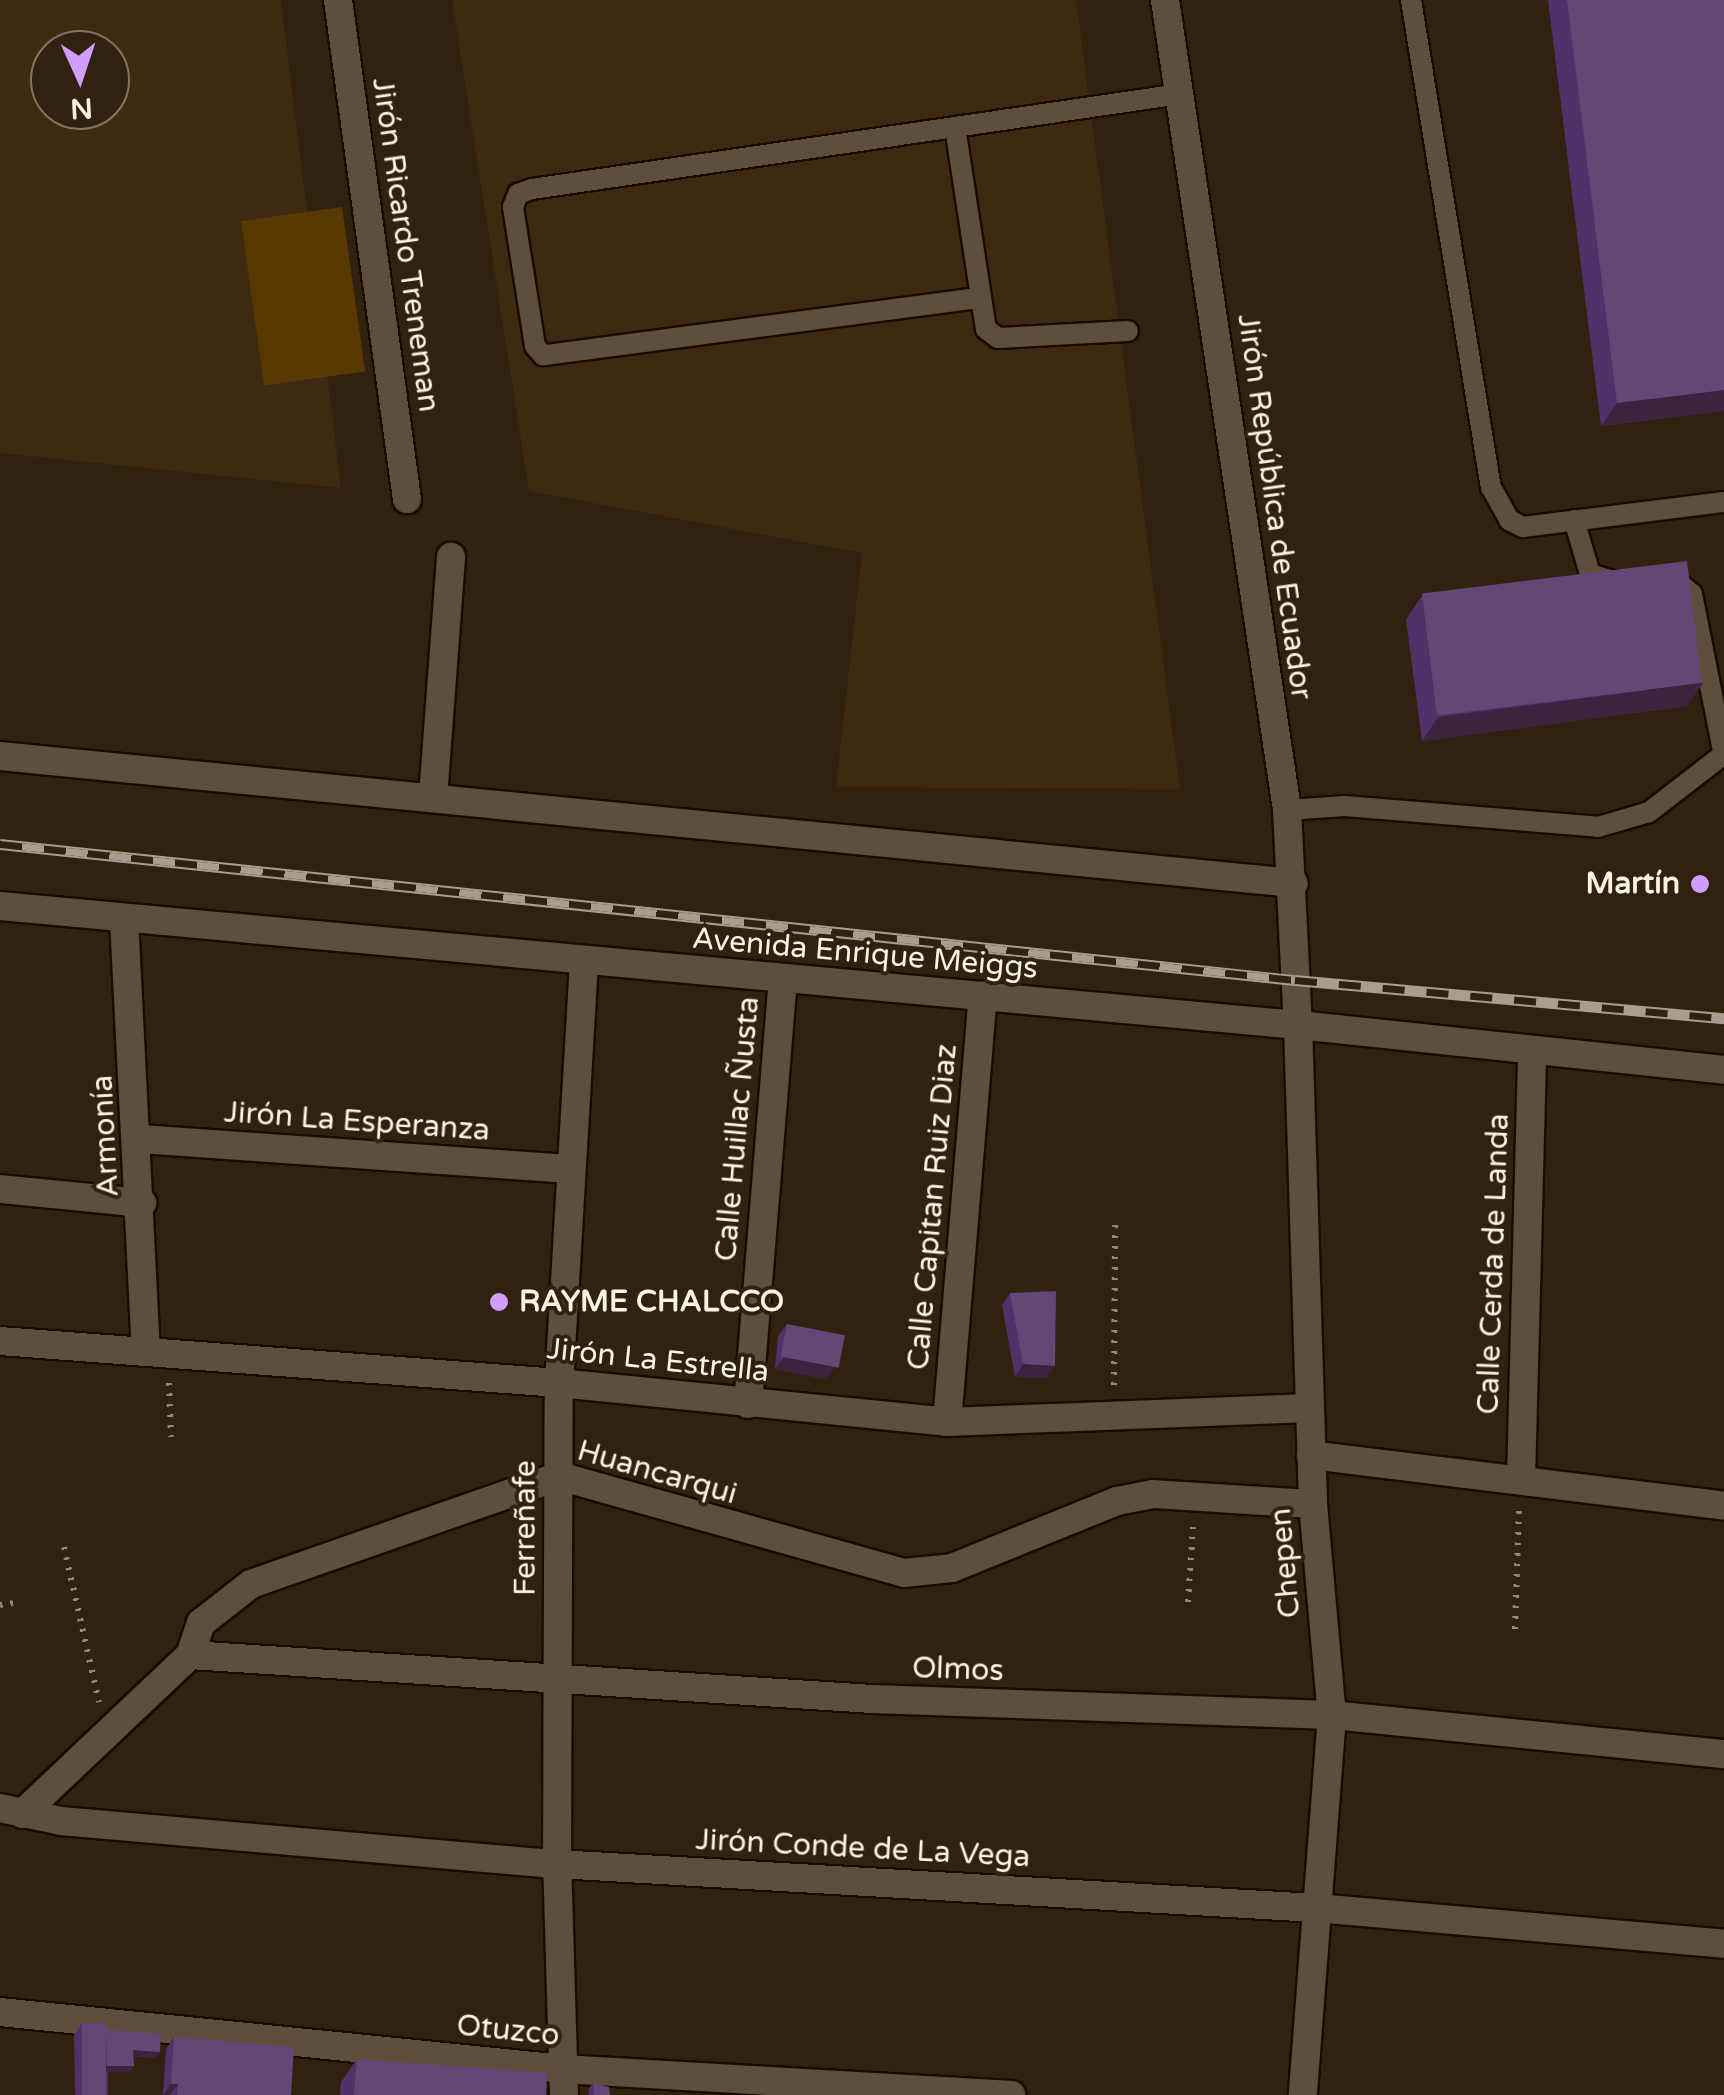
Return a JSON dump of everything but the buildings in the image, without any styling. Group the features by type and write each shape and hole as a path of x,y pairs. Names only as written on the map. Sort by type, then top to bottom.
{"street":[{"name":"Jirón Ricardo Treneman","path":"338,0 407,499"},
{"name":"Jirón República de Ecuador","path":"1165,0 1287,810 1294,883 1298,1025"},
{"path":"432,798 451,556"},
{"path":"0,756 1294,883"},
{"name":"Avenida Enrique Meiggs","path":"0,906 1298,1025 1724,1070"},
{"name":"Armonía","path":"124,919 142,1203 157,1351"},
{"name":"Ferreñafe","path":"564,2082 557,1864 559,1383 584,962"},
{"name":"Calle Huillac Ñusta","path":"748,1404 783,980"},
{"name":"Calle Capitan Ruiz Diaz","path":"947,1422 983,996"},
{"name":"Chepen","path":"1298,1025 1308,1408 1332,1715 1303,2095"},
{"name":"Calle Cerda de Landa","path":"1521,1480 1532,1051"},
{"name":"Jirón La Esperanza","path":"140,1139 570,1169"},
{"path":"0,1189 142,1203"},
{"name":"Jirón La Estrella","path":"0,1341 559,1383 947,1422 1308,1408"},
{"path":"1311,1456 1724,1506"},
{"name":"Huancarqui","path":"11,1811 108,1733 190,1655 197,1627 251,1584 559,1476 808,1550 931,1574 1117,1501 1194,1496 1313,1504"},
{"name":"Olmos","path":"190,1655 557,1681 1332,1715 1724,1754"},
{"name":"Jirón Conde de La Vega","path":"11,1811 557,1864 1316,1908 1724,1944"},
{"name":"Otuzco","path":"0,2012 564,2082 1011,2095"}],"lane":[{"path":"1412,0 1491,487 1509,520 1523,527 1724,502"},
{"path":"978,298 543,356 534,346 513,207 518,194 532,189 1180,94"},
{"path":"955,126 978,298 986,328 998,338 1128,331"},
{"path":"1287,810 1345,806 1598,827 1649,812 1724,754 1692,594 1678,580 1650,577 1612,582 1590,574 1574,520"}],"path":[{"path":"1114,1418 1115,1222"},
{"path":"157,1351 172,1437"},
{"path":"1514,1629 1521,1480"},
{"path":"1188,1602 1194,1496"},
{"path":"64,1547 108,1733"},
{"path":"0,1605 20,1602"}],"shaded area":[{"path":"0,0 281,0 341,488 0,453"},
{"path":"452,0 1076,0 1180,789 836,787 862,553 529,491"},
{"path":"342,207 365,371 264,386 241,221"}],"railway":[{"path":"0,844 1295,980 1724,1018"}],"place":[{"name":"Martín","path":"1700,884"},
{"name":"RAYME CHALCCO","path":"499,1302"}]}
